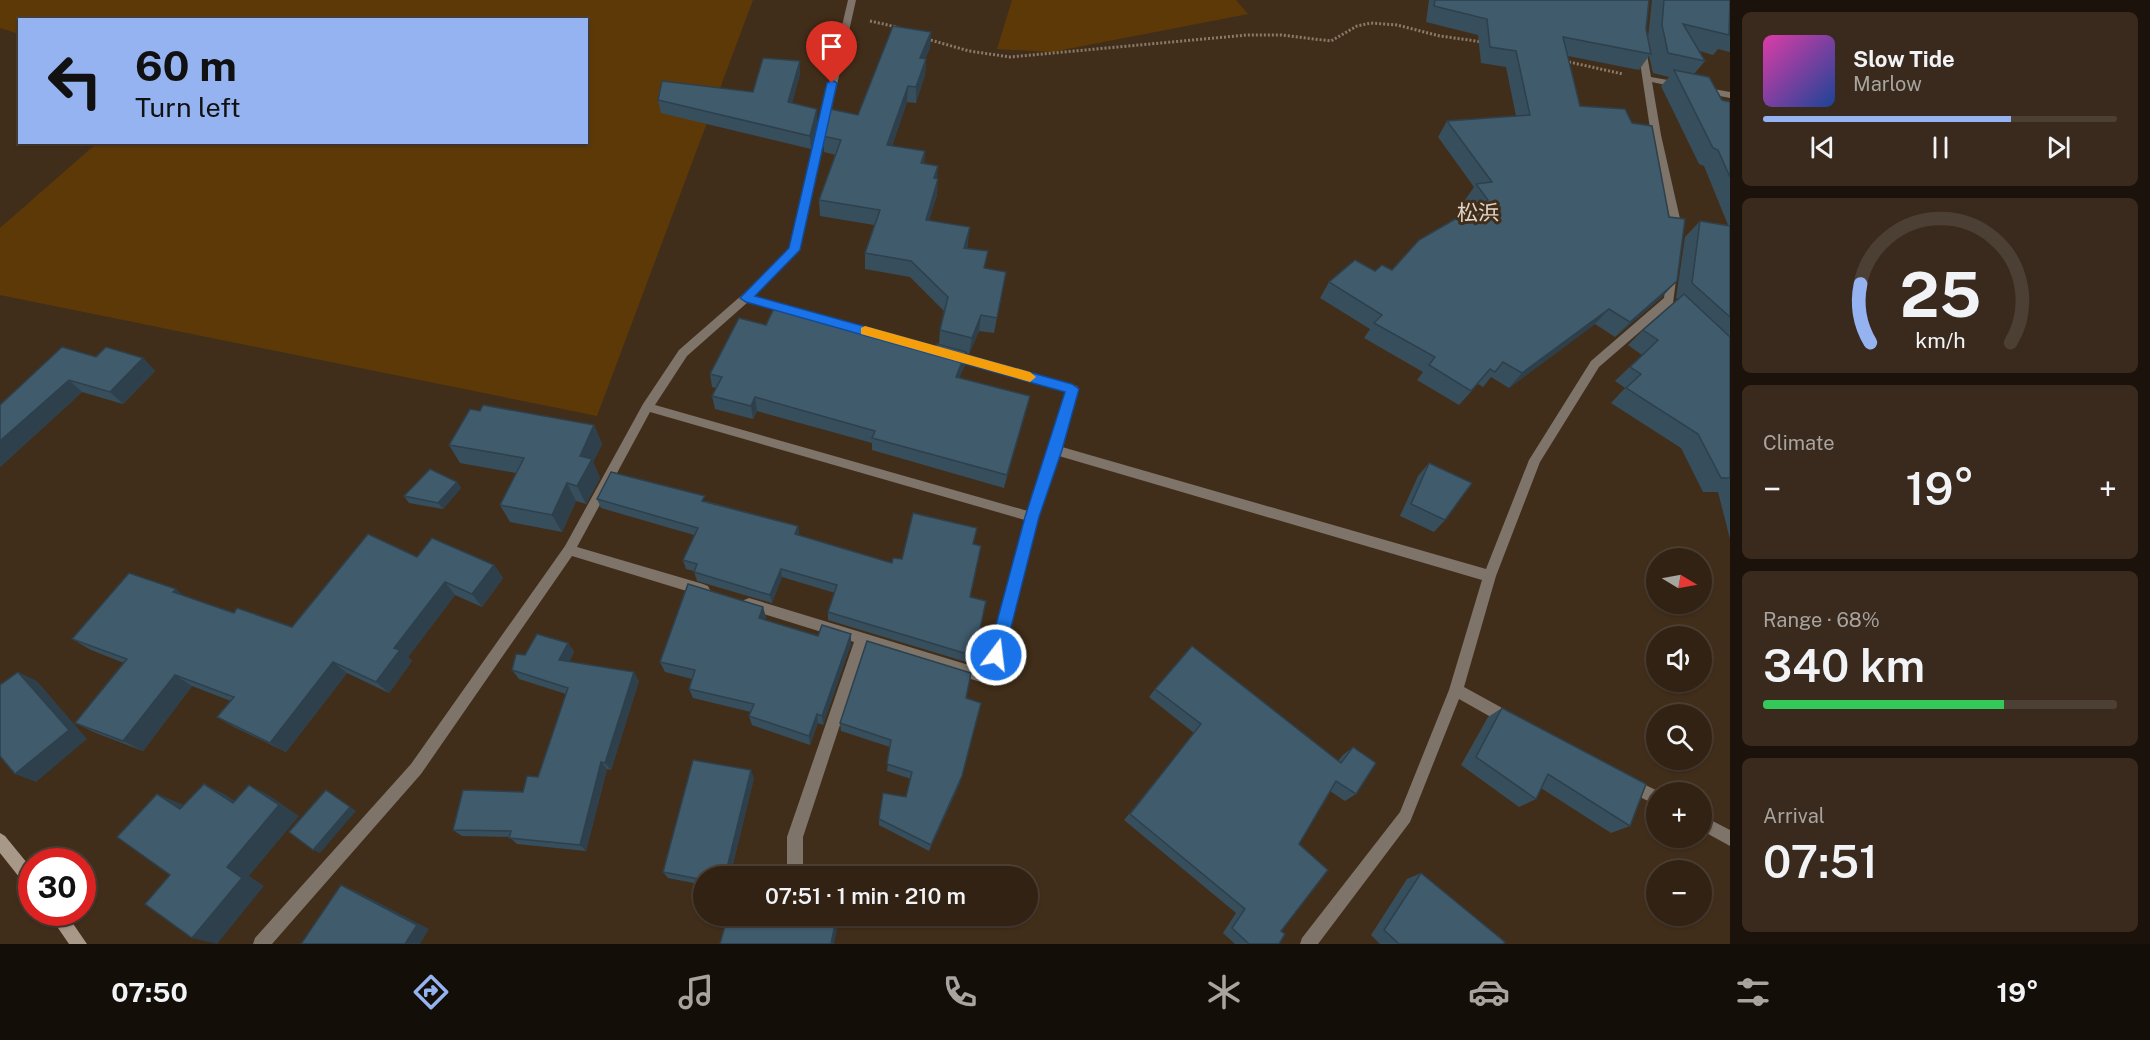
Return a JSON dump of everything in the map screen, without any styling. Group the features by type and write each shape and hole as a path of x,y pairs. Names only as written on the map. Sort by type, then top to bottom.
{"main road":[{"path":"0,841 18,864"},
{"path":"66,926 80,944"}],"street":[{"path":"261,944 416,769 570,550 647,407 683,353 746,298 795,250 852,0"},
{"path":"1308,944 1405,817 1456,690 1490,576 1535,460 1596,364 1672,304 1678,228 1656,135 1641,45 1643,34"},
{"path":"1647,79 1730,95"},
{"path":"746,298 814,317"},
{"path":"738,601 990,678 1032,517 1055,450 1072,389 938,351"},
{"path":"647,407 1032,517"},
{"path":"1055,450 1490,576"},
{"path":"570,550 716,594"},
{"path":"795,866 795,837 862,639"},
{"path":"1456,690 1519,724"},
{"path":"1614,775 1646,793"},
{"path":"1712,828 1730,838"}],"path":[{"path":"847,18 888,23 906,30"},
{"path":"924,38 969,51 1019,57 1247,35 1281,35 1331,41 1357,26 1371,23 1397,25 1440,36 1491,44"},
{"path":"1569,62 1647,79"}],"shaded area":[{"path":"0,0 753,0 597,416 0,295 0,228 96,144 588,144 588,18 18,18 18,34 0,28"},
{"path":"1012,0 1236,0 1248,14 1052,52 997,49"}],"building":[{"path":"1435,0 1649,0 1646,29 1651,54 1563,37 1580,106 1625,109 1632,123 1652,126 1669,217 1685,219 1677,281 1630,322 1609,309 1522,373 1503,362 1495,372 1490,369 1471,391 1429,365 1435,357 1374,323 1382,315 1329,282 1355,260 1375,271 1382,265 1392,270 1419,240 1488,200 1476,184 1492,182 1447,121 1530,115 1516,51 1490,47 1487,19 1434,6"},
{"path":"1664,0 1730,0 1729,35 1683,24 1705,61 1668,53 1662,25"},
{"path":"893,26 931,32 920,58 926,59 916,87 908,86 887,145 925,151 921,163 938,166 934,178 938,179 926,220 970,227 964,248 988,251 984,268 1006,272 997,318 981,315 972,338 940,330 948,297 911,261 865,253 880,210 819,200 841,140 823,136 830,109 858,115"},
{"path":"763,58 800,61 788,102 817,109 810,136 658,100 662,81 753,92"},
{"path":"1674,70 1709,77 1722,100 1730,102 1730,177 1718,150 1713,148"},
{"path":"1700,221 1730,226 1730,317 1692,283"},
{"path":"1684,294 1730,337 1730,478 1721,478 1698,434 1626,388 1641,374 1630,367 1658,340 1643,330"},
{"path":"775,306 936,348 937,344 966,352 956,377 1030,396 1007,475 872,438 875,431 755,397 751,406 712,396 722,377 710,374 739,318 766,325"},
{"path":"62,347 96,357 106,347 143,358 110,392 69,380 0,441 0,405"},
{"path":"483,405 594,425 580,456 592,459 577,486 567,483 552,515 500,505 524,458 449,445 470,409 480,411"},
{"path":"1429,463 1472,483 1445,520 1411,504"},
{"path":"430,469 457,482 438,503 404,496"},
{"path":"611,472 705,496 702,501 798,526 795,534 892,563 893,558 902,559 913,513 977,528 973,544 981,546 970,597 986,601 974,656 828,612 837,585 781,569 770,595 694,572 697,564 683,560 698,528 597,499"},
{"path":"368,534 417,557 432,538 494,565 472,594 445,582 394,648 400,650 376,682 333,662 270,743 217,717 234,697 175,675 123,741 75,723 127,659 72,639 129,573 176,589 173,592 234,613 237,608 292,627"},
{"path":"688,584 763,607 759,618 818,636 822,625 851,634 822,716 817,714 809,736 749,716 754,704 689,689 695,670 660,662"},
{"path":"537,634 568,643 559,660 634,672 605,763 601,762 580,845 509,838 511,831 453,830 463,790 523,792 527,776 538,777 568,688 512,670 516,654 525,655"},
{"path":"867,641 971,673 966,698 981,703 962,776 931,845 879,819 883,793 906,797 912,772 887,764 891,740 840,723"},
{"path":"1192,646 1341,763 1353,747 1376,763 1356,794 1336,781 1299,844 1328,870 1281,931 1285,934 1279,944 1249,944 1232,928 1245,909 1130,814 1201,724 1155,689"},
{"path":"18,672 69,730 15,774 0,756 0,685"},
{"path":"1502,708 1646,784 1630,826 1548,774 1536,799 1476,757"},
{"path":"693,760 751,770 727,866 693,866 693,878 663,872"},
{"path":"204,784 233,803 249,785 279,805 227,867 242,878 192,938 145,904 170,875 117,837 157,794 180,809"},
{"path":"326,790 350,807 313,850 289,832"},
{"path":"1421,873 1505,942 1503,944 1399,944 1384,930"},
{"path":"341,885 417,925 405,944 301,944"},
{"path":"725,926 835,926 831,944 720,944"}],"slow traffic":[{"path":"865,331 1030,377"}],"district":[{"name":"松浜","path":"1478,213"}],"route":[{"path":"832,83 795,250 746,298 1072,389 1055,450 1032,517 996,655"}]}
